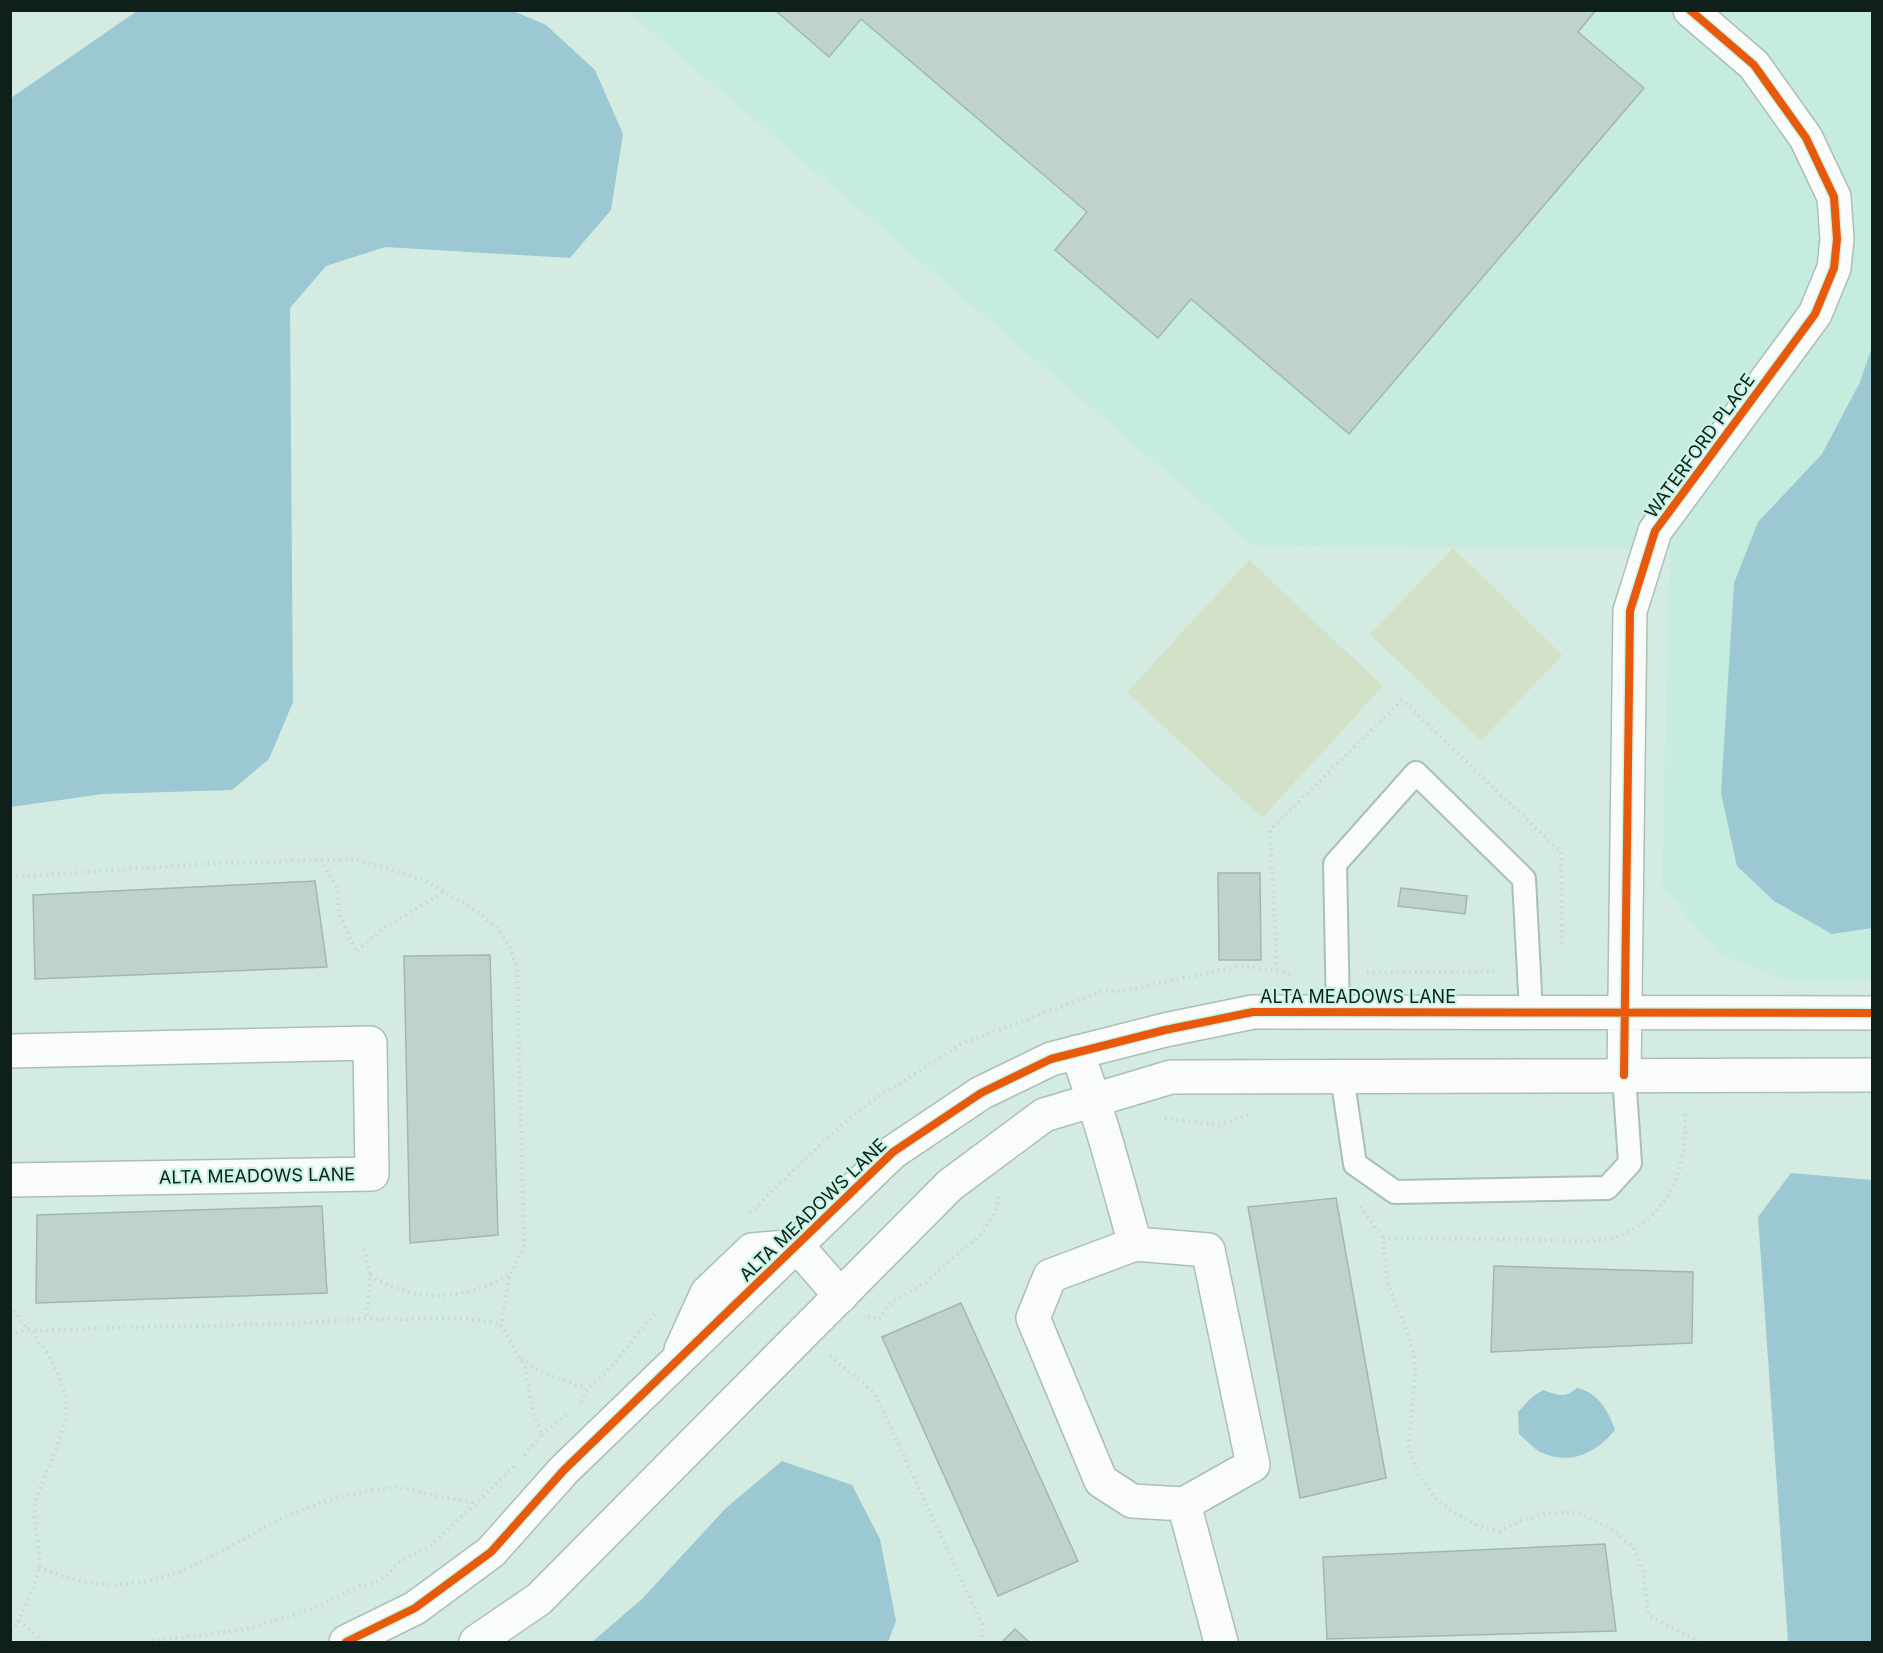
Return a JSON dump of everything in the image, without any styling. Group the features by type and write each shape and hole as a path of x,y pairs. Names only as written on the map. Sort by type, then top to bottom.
{"street":[{"name":"WATERFORD PLACE","path":"1624,1076 1630,611 1655,531 1815,314 1834,268 1837,239 1833,197 1806,138 1754,65 1690,10"},
{"name":"ALTA MEADOWS LANE","path":"797,1246 893,1152 981,1093 1051,1059 1165,1030 1253,1012 1872,1013"},
{"name":"ALTA MEADOWS LANE","path":"10,1051 370,1043 372,1174 10,1180"},
{"path":"1077,1052 1095,1100 1101,1131 1135,1244"},
{"path":"476,1642 539,1599 950,1185 1044,1115 1171,1077 1872,1075"},
{"path":"1135,1244 1208,1250 1252,1465 1184,1504 1132,1501 1101,1481 1033,1318 1050,1276 1135,1244"},
{"path":"346,1642 415,1608 490,1552 564,1470 675,1365 707,1293 752,1250 797,1246 841,1296"},
{"path":"1184,1504 1221,1642"}],"lane":[{"path":"1338,1012 1335,864 1416,773 1524,879 1532,1012"},
{"path":"1342,1076 1355,1164 1395,1192 1607,1188 1630,1163 1624,1076"}],"path":[{"path":"1277,970 1270,830 1402,700 1561,852 1562,970 1471,971"},
{"path":"321,860 337,887 339,914 356,952 379,931 444,892"},
{"path":"1154,1116 1194,1124 1219,1125 1255,1113"},
{"path":"866,1317 878,1320 893,1301 926,1282 982,1233 996,1210 1000,1188"},
{"path":"1356,1203 1383,1238 1387,1282 1408,1334 1416,1366 1408,1445 1419,1476 1437,1500 1478,1526 1500,1531 1519,1521 1548,1513 1578,1512 1615,1530 1634,1548 1642,1571 1648,1615 1700,1642"},
{"path":"364,1249 370,1275 367,1318"},
{"path":"370,1275 390,1288 447,1297 471,1292 510,1274"},
{"path":"10,1306 42,1344 55,1366 67,1407 58,1442 36,1500 34,1523 39,1567 19,1621 10,1634"},
{"path":"10,1335 28,1329 38,1331 106,1327 183,1328 367,1318 393,1321 480,1319 501,1325"},
{"path":"824,1351 875,1394 983,1626 981,1642"},
{"path":"520,1359 544,1373 586,1388"},
{"path":"39,1567 62,1577 122,1586 188,1570 293,1511 342,1496 398,1487 479,1503"},
{"path":"19,1621 44,1642"}],"shaded area":[{"path":"627,11 1872,11 1872,980 1791,983 1717,953 1662,885 1670,548 1253,546"},
{"path":"1453,548 1562,655 1481,741 1370,634"},
{"path":"1249,560 1383,686 1262,818 1127,692"}],"water":[{"path":"511,10 546,25 595,70 623,134 611,210 570,258 385,247 326,266 290,308 293,702 269,759 232,790 103,794 11,807 11,98 137,11"},
{"path":"1872,347 1872,928 1832,934 1774,901 1737,866 1721,793 1734,583 1758,522 1822,454 1860,382"},
{"path":"1791,1173 1872,1180 1872,1642 1788,1642 1758,1217"},
{"path":"1577,1388 1591,1394 1601,1403 1615,1430 1600,1445 1582,1455 1562,1458 1540,1452 1519,1434 1518,1412 1532,1397 1543,1390 1564,1395"},
{"path":"782,1461 852,1485 880,1539 896,1621 888,1642 592,1642 642,1599 726,1508"}],"building":[{"path":"775,10 1596,10 1578,32 1644,88 1349,434 1191,299 1158,338 1055,250 1087,212 861,19 829,57"},
{"path":"1218,873 1260,873 1261,960 1219,960"},
{"path":"315,881 327,967 35,979 33,895"},
{"path":"1401,888 1467,896 1465,914 1398,906"},
{"path":"490,955 498,1235 410,1243 404,956"},
{"path":"1336,1198 1386,1478 1300,1498 1248,1207"},
{"path":"322,1206 327,1293 36,1303 37,1215"},
{"path":"1494,1266 1693,1272 1692,1343 1491,1352"},
{"path":"961,1303 1078,1561 998,1596 882,1337"},
{"path":"1605,1544 1616,1631 1327,1639 1323,1557"},
{"path":"1015,1629 1029,1642 1002,1642"}],"cycle path":[{"path":"1624,1075 1630,611 1655,531 1815,314 1834,268 1837,239 1834,197 1806,138 1754,65 1690,10"},
{"path":"346,1642 415,1608 491,1552 564,1470 893,1152 981,1093 1051,1059 1165,1030 1253,1012 1872,1013"}]}
